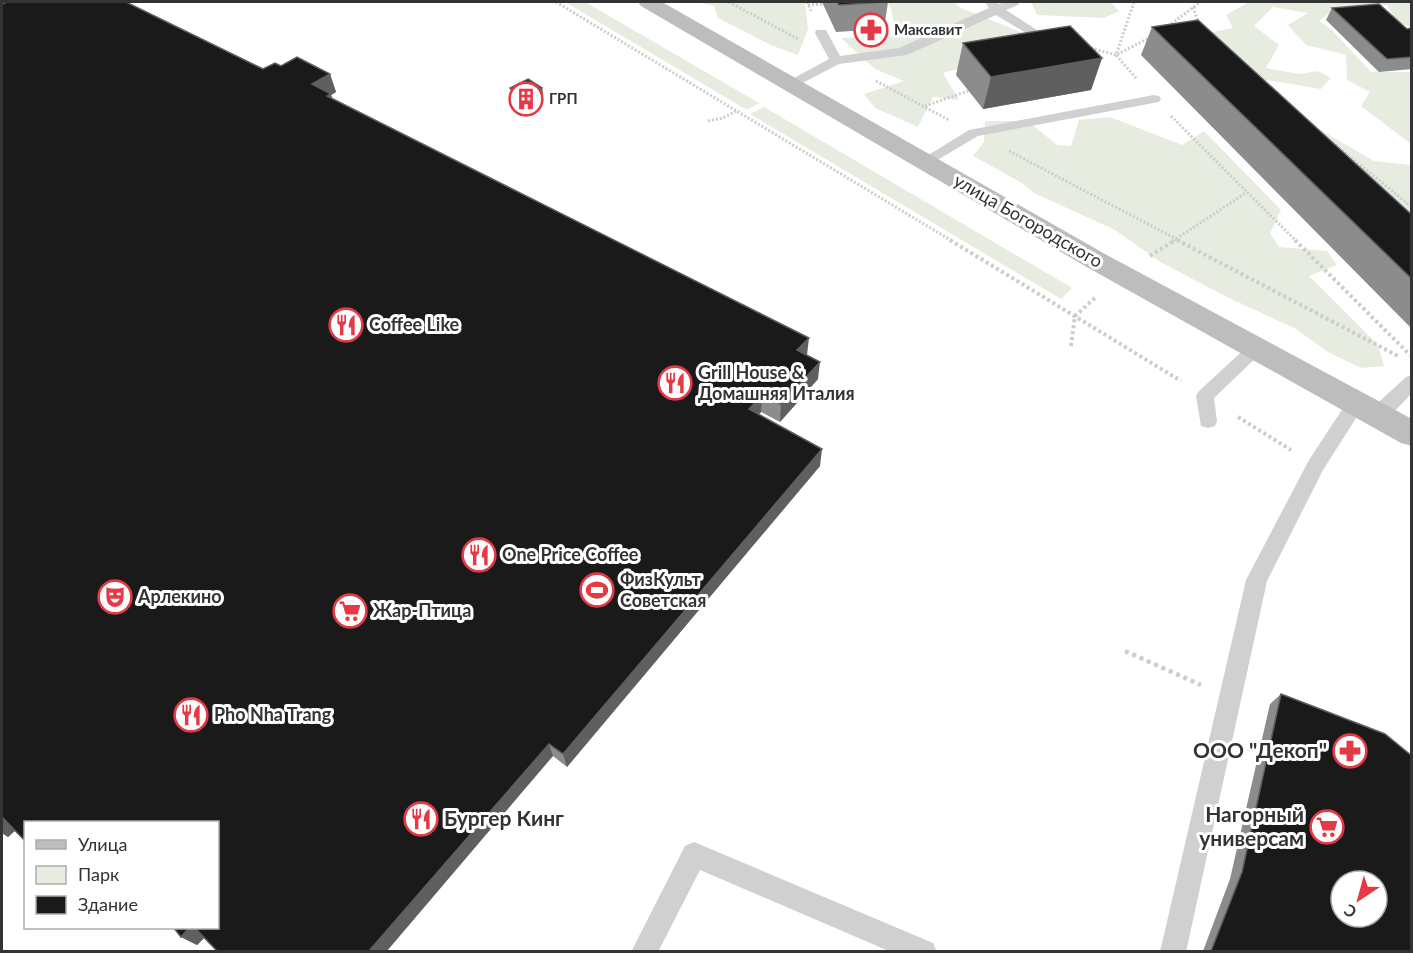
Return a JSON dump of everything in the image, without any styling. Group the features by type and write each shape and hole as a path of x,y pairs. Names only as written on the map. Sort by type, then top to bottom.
{"street":[{"name":"улица Богородского","path":"648,2 924,162 1412,434"}],"lane":[{"path":"790,84 836,60 902,52 994,5 1014,2"},
{"path":"994,5 1034,32"},
{"path":"821,33 836,60"},
{"path":"924,162 974,133 1154,99"},
{"path":"1208,421 1205,396 1256,348"},
{"path":"1173,951 1257,580 1316,465 1367,410 1412,382"},
{"path":"644,951 694,855 924,951"}],"path":[{"path":"556,2 738,110 1316,465"},
{"path":"729,2 1401,358"},
{"path":"1116,55 1134,2"},
{"path":"1166,27 1201,2"},
{"path":"808,4 823,4"},
{"path":"1193,7 1200,25"},
{"path":"1034,32 1116,55 1154,99 1412,357"},
{"path":"1116,55 1157,34"},
{"path":"925,107 968,91"},
{"path":"708,121 723,118 738,110"},
{"path":"1325,136 1412,207"},
{"path":"1177,239 1247,192"},
{"path":"1125,651 1230,699"}],"green space":[{"path":"565,2 585,2 759,103 747,110"},
{"path":"698,2 805,2 808,29 798,55 773,46 718,18 714,6"},
{"path":"887,2 954,2 959,7 1035,38 1083,39 1090,56 1016,53 943,73 959,100 933,97 918,127 875,108 864,94 904,81 875,69 841,38 896,36 891,8"},
{"path":"1031,2 1111,2 1119,11 1104,18 1037,15"},
{"path":"1249,2 1411,2 1411,27 1397,22 1387,5 1336,8 1319,21 1331,29 1371,72 1411,72 1411,144 1361,106 1370,92 1347,80 1346,55 1306,45 1288,25 1308,13 1273,7 1254,26 1279,45 1266,68 1299,74 1318,71 1331,78 1321,89 1248,77 1213,32 1233,28 1226,15"},
{"path":"764,107 1072,288 1061,299 750,114"},
{"path":"1110,117 1182,145 1204,131 1281,210 1270,233 1279,247 1327,251 1337,265 1309,276 1378,345 1384,366 1361,368 1328,352 1296,329 1162,263 1115,230 1034,193 1022,183 973,156 984,142 985,121 1028,121 1057,145 1071,146 1079,120"},
{"path":"1310,124 1374,161 1411,165 1411,232"}],"building":[{"name":"Жар-Птица","path":"7,2 126,2 263,69 275,63 281,66 297,57 330,74 312,84 331,94 327,96 809,338 797,350 820,362 781,404 762,395 749,409 822,449 563,754 549,744 369,951 217,951 196,929 219,929 219,821 24,821 24,840 2,817 2,4"},
{"path":"837,2 882,2 839,5"},
{"path":"1379,4 1407,29 1412,28 1412,57 1387,59 1332,8"},
{"path":"1198,20 1412,215 1412,279 1152,27"},
{"path":"1070,26 1102,58 991,77 963,43"},
{"path":"528,79 542,88 524,97 510,88"},
{"name":"Нагорный универсам","path":"1281,694 1385,734 1412,756 1412,951 1211,951 1242,872"},
{"path":"175,929 188,929 181,937"}],"place":[{"name":"Максавит","path":"871,30"},
{"name":"ГРП","path":"526,99"},
{"name":"Coffee Like","path":"346,325"},
{"name":"Grill House & Домашняя Италия","path":"675,383"},
{"name":"One Price Coffee","path":"479,555"},
{"name":"ФизКульт Советская","path":"597,590"},
{"name":"Арлекино","path":"115,597"},
{"name":"Жар-Птица","path":"350,611"},
{"name":"Pho Nha Trang","path":"191,715"},
{"name":"ООО \"Декоп\"","path":"1350,751"},
{"name":"Бургер Кинг","path":"421,819"},
{"name":"Нагорный универсам","path":"1327,827"}]}
